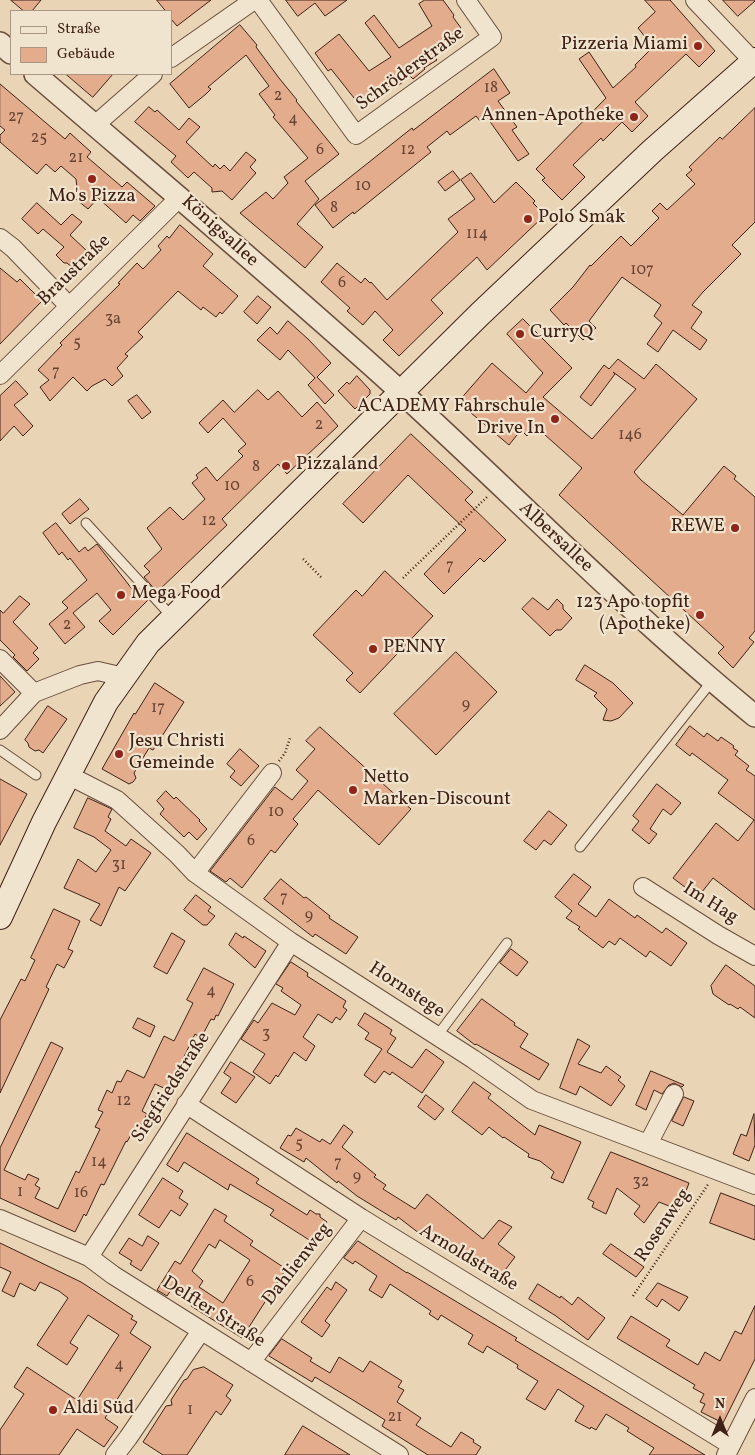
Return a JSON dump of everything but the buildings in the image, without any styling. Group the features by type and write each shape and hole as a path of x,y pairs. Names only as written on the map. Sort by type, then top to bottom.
{"main road":[{"path":"0,917 68,775 106,702 148,643 480,314 652,151 754,61"}],"street":[{"path":"172,57 254,0"},
{"name":"Schröderstraße","path":"258,0 356,135 492,37 466,0"},
{"path":"695,0 754,61"},
{"path":"0,43 10,52"},
{"name":"Königsallee","path":"36,75 180,197 401,392"},
{"path":"95,125 152,75"},
{"name":"Braustraße","path":"0,375 180,197"},
{"path":"0,238 13,248 69,306"},
{"name":"Albersallee","path":"401,392 626,605 755,716"},
{"path":"0,659 34,693"},
{"path":"0,730 34,693 80,675 98,671 124,677"},
{"path":"195,873 272,773"},
{"name":"Hornstege","path":"68,775 117,800 177,854 195,873 291,942 532,1100 755,1185"},
{"name":"Im Hag","path":"643,887 718,935 755,956"},
{"name":"Siegfriedstraße","path":"89,1258 291,942"},
{"path":"648,1144 674,1094"},
{"name":"Arnoldstraße","path":"186,1104 361,1218 728,1450"},
{"name":"Dahlienweg","path":"250,1362 361,1218"},
{"name":"Delfter Straße","path":"0,1219 89,1258 113,1276 399,1455"},
{"path":"115,1455 201,1331"},
{"path":"728,1450 755,1398"}],"lane":[{"path":"86,524 133,577 173,618"},
{"path":"580,847 712,680"},
{"path":"0,750 36,775"},
{"path":"437,1036 507,944"}],"path":[{"path":"403,578 499,486"},
{"path":"303,559 322,578"},
{"path":"272,773 285,752 290,738"},
{"name":"Rosenweg","path":"633,1296 717,1171"}],"place":[{"name":"Pizzeria Miami","path":"698,46"},
{"name":"Annen-Apotheke","path":"634,117"},
{"name":"Mo's Pizza","path":"92,179"},
{"name":"Polo Smak","path":"528,219"},
{"name":"CurryQ","path":"520,334"},
{"name":"ACADEMY Fahrschule Drive In","path":"555,419"},
{"name":"Pizzaland","path":"286,466"},
{"name":"REWE","path":"735,528"},
{"name":"Mega Food","path":"121,595"},
{"name":"123 Apo topfit (Apotheke)","path":"700,615"},
{"name":"PENNY","path":"373,649"},
{"name":"Jesu Christi Gemeinde","path":"119,754"},
{"name":"Netto Marken-Discount","path":"353,790"},
{"name":"Aldi Süd","path":"53,1410"}]}
